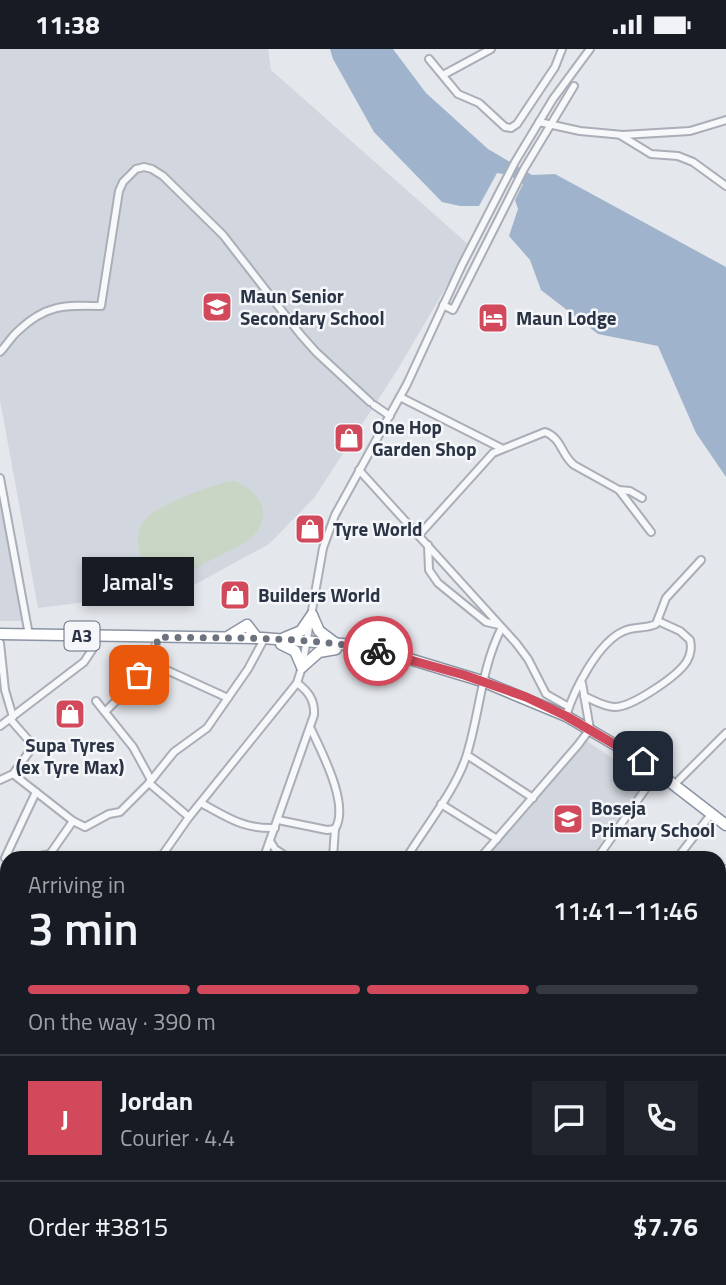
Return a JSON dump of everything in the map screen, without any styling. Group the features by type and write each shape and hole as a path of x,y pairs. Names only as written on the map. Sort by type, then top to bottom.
{"highway":[{"path":"312,615 301,631 281,642 295,652 302,667 318,652 336,646"},
{"path":"312,615 319,631 336,646"},
{"name":"A3","path":"0,634 225,637 259,641"},
{"name":"A3","path":"161,637 191,641 259,641 336,646 393,654 482,681 568,711 590,729 658,771 726,825"}],"street":[{"path":"443,75 491,49"},
{"path":"429,59 458,94 479,103 505,127 511,128 517,124 555,67 562,49"},
{"path":"165,851 189,817 297,683 328,532 400,397 515,162 539,122 590,49"},
{"path":"443,305 453,310 524,169 575,86"},
{"path":"539,122 550,126 620,135 690,131 726,120"},
{"path":"620,135 651,154 678,156 693,162 726,186"},
{"path":"0,352 18,331 52,308 66,305 101,306 119,191 130,174 144,167 163,176 223,235 316,352 372,404 390,416"},
{"path":"400,397 501,448"},
{"path":"419,535 486,459 501,448 541,432 556,438 568,460 574,465 642,498"},
{"path":"359,470 476,596 528,659 546,694 568,711 596,657 611,638 631,628 650,627 658,621 666,598 701,560"},
{"path":"0,478 29,635"},
{"path":"619,489 651,531"},
{"path":"428,545 429,570 438,583 486,622 500,627"},
{"path":"584,696 609,706 623,706 674,675 682,667 691,651 690,640 680,631 658,621"},
{"path":"411,851 442,804 467,755 482,681 500,627"},
{"path":"0,726 84,662 92,650 93,636"},
{"path":"105,712 149,662 161,637"},
{"path":"13,774 73,821 85,827 109,814 118,814 150,782 174,752 207,728 228,698 259,641"},
{"path":"0,643 4,682 12,718 31,743 29,752 13,774 0,780"},
{"path":"149,662 228,698"},
{"path":"486,851 590,729 582,682"},
{"path":"266,851 311,729 315,705 311,696 297,683"},
{"path":"96,701 133,747 150,782 189,817"},
{"path":"311,729 340,804 333,851"},
{"path":"675,784 725,736"},
{"path":"467,755 533,798"},
{"path":"605,851 658,771"},
{"path":"7,851 36,792"},
{"path":"201,803 244,826 256,829 275,828"},
{"path":"442,804 497,839"},
{"path":"683,851 712,813"},
{"path":"278,820 327,831 335,829"},
{"path":"52,851 73,821"},
{"path":"270,841 278,851"}],"shaded area":[{"name":"Maun Senior Secondary School","path":"0,49 268,49 271,70 470,246 398,369 314,498 269,544 185,590 38,608 0,400"},
{"path":"0,495 22,621 0,621"},
{"name":"Boseja Primary School","path":"585,740 646,780 598,851 489,851"}],"green space":[{"path":"235,481 249,489 260,501 263,515 254,536 180,574 163,574 146,565 138,542 139,532 147,518 164,506 190,495"}],"water":[{"path":"330,49 393,49 426,93 488,149 532,175 555,174 726,267 726,477 696,433 658,346 598,334 541,290 530,260 509,236 518,209 515,200 523,184 509,175 497,173 479,206 442,202 374,132"}],"way so far":[{"path":"139,675 149,662 158,637 262,638 342,644 378,651"}],"place":[{"name":"Maun Senior Secondary School","path":"217,307"},
{"name":"Maun Lodge","path":"493,318"},
{"name":"One Hop Garden Shop","path":"349,438"},
{"name":"Tyre World","path":"310,529"},
{"name":"Builders World","path":"235,595"},
{"name":"Jamal's","path":"139,675"},
{"name":"Supa Tyres (ex Tyre Max)","path":"70,714"},
{"name":"Boseja Primary School","path":"568,819"}],"route":[{"path":"378,651 464,675 526,697 566,716 643,761"}]}
